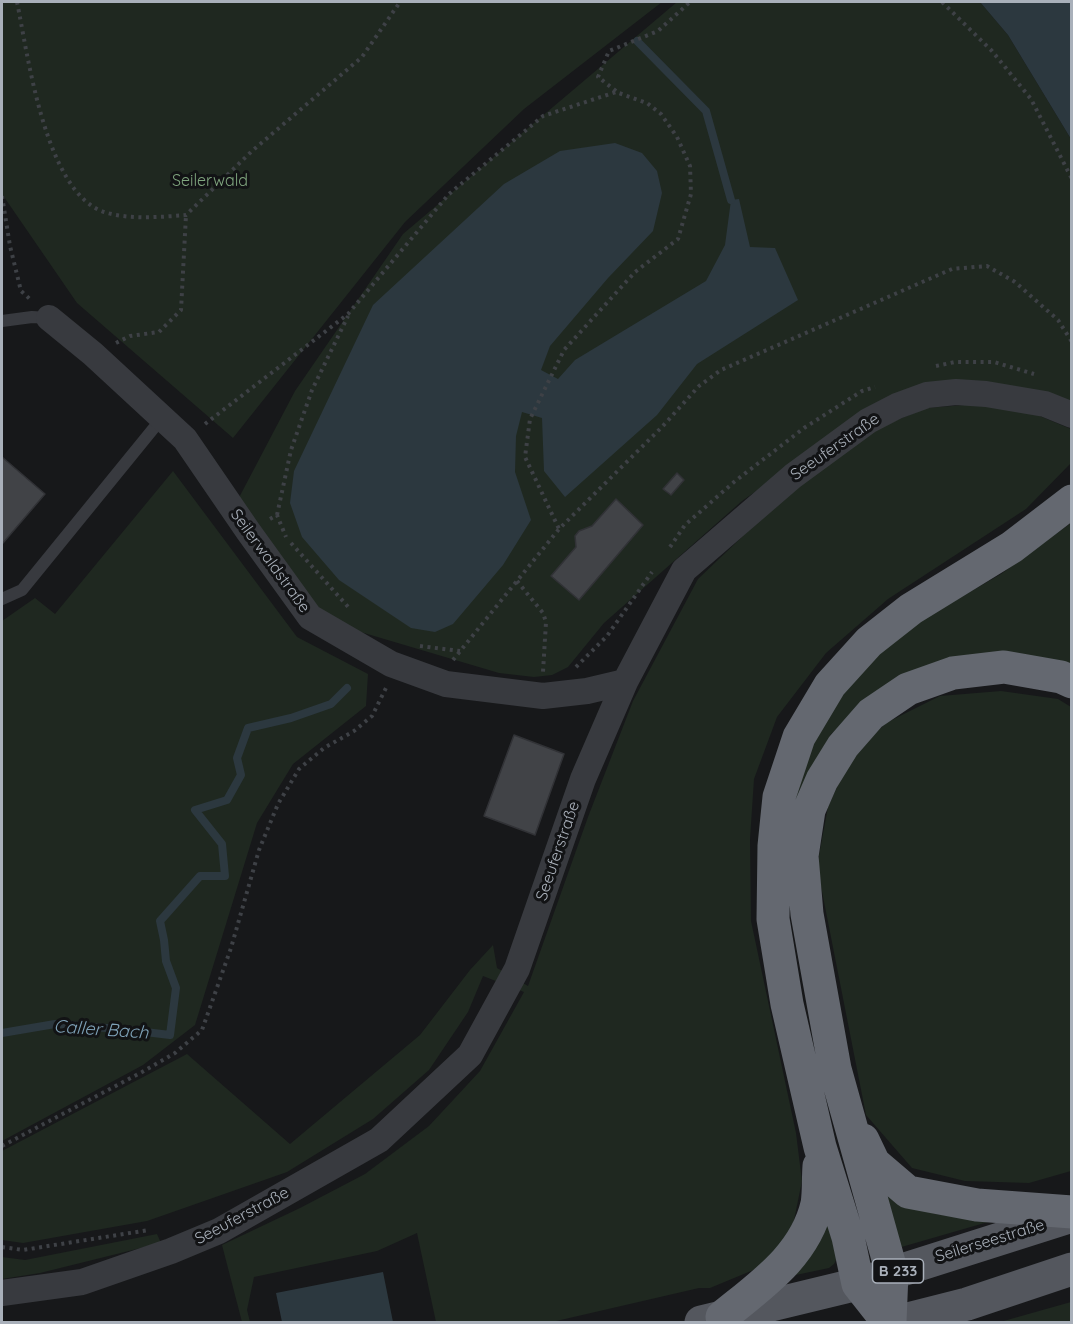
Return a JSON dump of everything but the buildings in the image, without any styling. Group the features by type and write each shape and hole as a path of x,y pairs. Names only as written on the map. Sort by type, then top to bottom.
{"highway":[{"path":"889,1323 858,1284 848,1237 820,1147 787,1005 772,919 778,797 799,737 830,685 869,642 911,609 1012,547 1070,502"},
{"path":"889,1323 892,1273 835,1069 807,915 802,856 809,810 822,780 843,746 871,714 908,689 953,673 1004,667 1061,677 1071,682"},
{"path":"846,1106 874,1162 908,1192 977,1205 1071,1214"},
{"path":"712,1320 786,1264 807,1234 817,1203 820,1147"}],"main road":[{"name":"Seilerseestraße","path":"712,1320 858,1284 1071,1214"},
{"path":"896,1323 967,1304 1071,1269"}],"street":[{"name":"Seilerwaldstraße","path":"50,318 93,354 185,439 310,616 392,664 446,684 543,696 586,691 625,682"},
{"name":"Seeuferstraße","path":"2,1293 82,1282 171,1251 219,1231 379,1140 470,1055 518,969 583,779 625,682 684,570 792,476 868,421 897,406 927,395 956,392 986,394 1045,404 1071,415"}],"lane":[{"path":"2,321 32,317 50,318"},
{"path":"2,599 22,590 162,418"}],"path":[{"path":"17,2 43,126 64,172 81,197 103,212 142,218 186,215 252,151 362,57 400,2"},
{"path":"559,529 525,457 530,419 564,350 635,272 678,239 692,194 690,166 677,137 661,114 647,103 616,92 598,77 609,51 658,31 690,2"},
{"path":"942,2 992,51 1031,99 1071,179"},
{"path":"185,439 348,314 449,194 543,116 616,92"},
{"path":"2,196 10,246 21,291 50,318"},
{"path":"93,354 130,336 159,332 181,310 186,215"},
{"path":"419,645 460,651 559,529 662,428 699,386 721,370 952,269 987,266 1015,282 1058,320 1071,342"},
{"path":"348,314 312,390 294,440 277,515 286,538 351,610"},
{"path":"248,531 277,515"},
{"path":"517,581 543,613 546,622 543,696"},
{"path":"2,1146 175,1053 202,1030 231,948 259,850 278,804 299,769 324,748 354,731 372,716 385,692 392,664"},
{"path":"2,1247 23,1250 158,1228"}],"green space":[{"name":"Seilerwald","path":"2,2 662,2 524,109 405,222 233,438 77,303 2,194"},
{"path":"677,2 980,2 1008,35 1071,139 1071,410 988,387 869,412 742,501 604,623 568,667 552,675 534,677 499,673 310,617 233,509 295,391 403,234"},
{"path":"977,404 1035,414 1071,429 1071,463 1026,509 888,599 826,653 777,717 754,779 750,839 751,921 796,1133 802,1181 792,1230 763,1266 710,1288 699,1288 552,1322 436,1322 417,1233 377,1251 254,1277 247,1310 250,1322 242,1322 222,1245 365,1174 429,1126 480,1071 524,992 483,976 468,1012 429,1070 373,1119 287,1172 147,1221 23,1243 2,1240 2,1151 187,1054 290,1144 420,1035 470,970 493,945 497,968 528,986 588,817 633,701 698,579 788,493 871,431 926,408"},
{"path":"173,471 297,637 368,674 366,706 293,764 257,823 195,1025 143,1065 2,1141 2,621 35,598 55,614"},
{"path":"1071,523 1071,670 875,696 831,734 804,782 791,835 796,775 839,689 899,633 1001,574"},
{"path":"1001,691 1058,699 1071,707 1071,1171 1029,1183 965,1181 912,1168 866,1115 817,866 828,807 851,756 886,723 940,696"},
{"path":"883,1193 918,1209 936,1214 988,1222 898,1248"},
{"path":"826,1219 837,1258 834,1264 829,1268 791,1276"},
{"path":"157,1234 161,1243 40,1273 2,1279 2,1257 25,1260"},
{"path":"1071,1302 1071,1322 1000,1322"}],"shaded area":[{"path":"980,2 1071,2 1071,139 1008,35"},
{"path":"615,143 642,153 657,171 662,193 653,231 608,278 550,346 541,370 558,379 575,360 706,281 725,245 731,200 739,199 750,247 775,248 798,300 697,364 657,415 565,497 544,471 542,418 522,412 516,436 515,472 531,520 503,565 453,624 435,632 411,628 339,580 302,537 290,503 294,471 373,305 504,184 560,151"},
{"path":"383,1272 393,1322 282,1322 276,1293"}],"waterway":[{"name":"Caller Bach","path":"637,41 706,111 731,200"},
{"name":"Caller Bach","path":"2,1033 55,1024 170,1035 176,988 166,961 160,921 200,876 225,876 222,844 195,810 227,800 241,775 237,758 248,728 291,718 331,704 347,688"}]}
